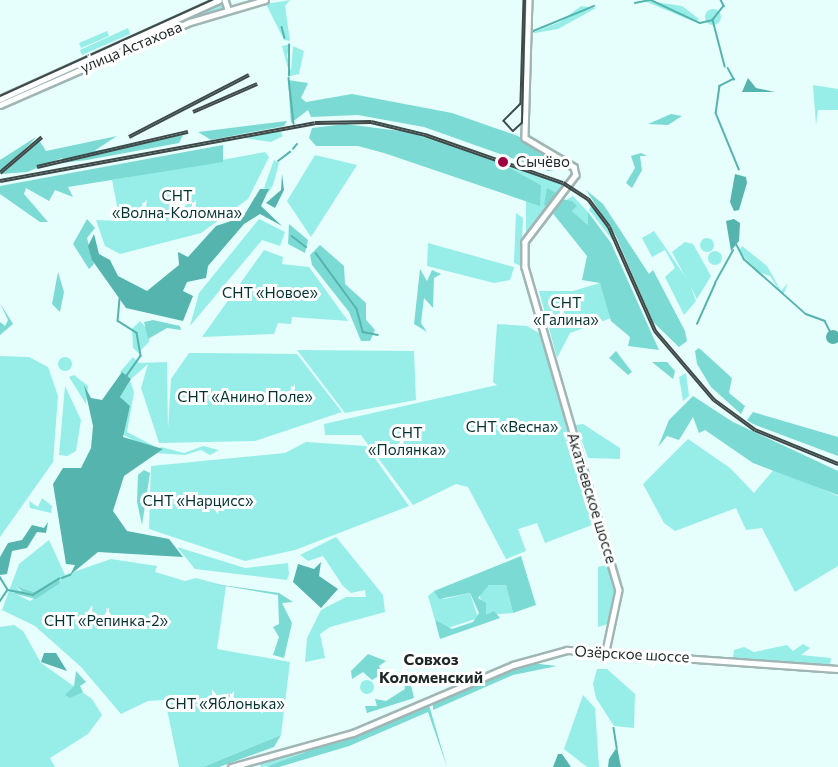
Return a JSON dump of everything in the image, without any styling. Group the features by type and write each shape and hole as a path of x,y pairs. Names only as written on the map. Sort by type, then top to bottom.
{"main road":[{"name":"улица Астахова","path":"155,33 169,23 219,0"},
{"path":"225,0 228,9"},
{"name":"улица Астахова","path":"0,99 155,33 263,0"},
{"name":"Акатьевское шоссе","path":"529,0 525,138 574,167 576,175 525,242 524,261 619,590 606,651"},
{"path":"169,23 171,29"},
{"name":"улица Астахова","path":"0,105 21,92"},
{"name":"Озёрское шоссе","path":"231,767 368,728 522,662 567,650 838,669"}],"green space":[{"path":"290,0 285,6 290,41 284,40 266,4"},
{"path":"642,0 682,6 699,19 695,22"},
{"path":"222,2 224,2 225,9 171,25"},
{"path":"581,6 596,8 558,29 529,34 560,22"},
{"path":"713,9 721,17 713,25 705,17"},
{"path":"128,28 130,34 82,55 80,50"},
{"path":"107,31 109,36 81,48 79,43"},
{"path":"291,44 287,55 291,71 293,46 304,51 299,74 290,76 282,46"},
{"path":"109,52 110,55 23,92 23,91"},
{"path":"813,85 838,89 838,110 818,110 816,125"},
{"path":"280,131 283,136 271,142 245,138"},
{"path":"408,132 414,132 566,186 526,236 526,200 541,185 501,163"},
{"name":"СНТ «Волна-Коломна»","path":"265,152 269,157 248,199 201,233 120,254 105,246 96,220 120,221 112,180"},
{"path":"315,155 357,165 311,237 287,201"},
{"path":"274,160 279,163 273,185 268,193 264,188"},
{"path":"573,196 588,212 588,225 572,211 576,207 566,200"},
{"path":"591,206 608,227 614,242 589,210"},
{"path":"516,213 523,218 521,266 514,263"},
{"path":"259,219 285,232 280,246 262,240 190,326 199,293"},
{"path":"654,231 689,282 696,301 684,315 665,277 675,268 665,250 652,257 642,238"},
{"path":"704,238 710,238 714,245 710,252 704,252 700,248 700,242"},
{"path":"685,242 693,244 711,276 697,299 672,252"},
{"path":"428,243 514,267 510,280 494,283 427,266"},
{"path":"742,246 767,266 781,291 788,283 784,293 781,293 770,276 758,272 739,251"},
{"name":"СНТ «Новое»","path":"264,250 283,257 282,264 309,267 348,321 292,317 291,324 278,323 274,334 202,337"},
{"path":"712,251 718,251 722,258 718,265 712,265 708,261 708,255"},
{"name":"СНТ «Галина»","path":"600,283 614,317 570,333 557,358 539,291 573,291"},
{"path":"140,321 149,331 149,342 139,352 144,358 133,348 132,329"},
{"path":"497,324 527,326 544,336 597,523 545,543 537,523 518,529 526,551 506,559 468,487 456,484 413,505 361,435 325,435 324,424 497,385 493,382"},
{"path":"297,350 414,351 416,400 345,413"},
{"name":"СНТ «Анино Поле»","path":"189,353 297,354 342,412 255,441 159,443 141,388 148,364 131,379 120,372 133,357 139,363 167,362 168,428 171,379"},
{"path":"0,356 29,357 48,367 58,396 53,462 0,537"},
{"path":"65,357 70,359 72,364 70,369 65,371 60,369 58,364 60,359"},
{"path":"686,373 689,396 683,401 679,377"},
{"path":"74,375 88,386 86,404 69,377"},
{"path":"130,381 134,392 127,432 154,446 148,448 122,434 130,406 120,397"},
{"path":"65,386 81,420 76,451 67,456 59,455"},
{"path":"583,424 620,448 620,459 588,458 576,425"},
{"path":"688,439 730,468 754,493 775,468 838,496 838,566 795,592 762,528 746,530 736,508 675,531 664,523 643,484"},
{"name":"СНТ «Нарцисс»","path":"306,442 366,446 409,506 295,550 245,561 149,529 151,466 285,453"},
{"path":"203,446 219,450 210,455 201,450 185,455 155,453 161,447 184,453"},
{"path":"42,498 52,506 51,513 30,508 29,501 38,507"},
{"path":"336,537 383,595 385,612 330,627 320,634 325,658 305,662 307,638 321,610 346,597 366,597 365,590 351,593 343,586 323,556 308,561 300,555"},
{"path":"49,540 65,575 111,559 157,566 155,572 185,581 196,578 226,586 217,649 290,662 281,735 203,767 179,767 165,700 148,701 121,714 81,667 35,626 2,610 19,564","holes":["60,579 30,601 12,592 21,592 16,586 34,592"]},
{"path":"177,547 245,568 288,563 289,574 287,580 195,569"},
{"path":"611,564 618,597 611,623 598,627 598,567"},
{"path":"489,585 506,585 513,613 486,615 479,594"},
{"path":"434,591 444,599 470,593 478,618 445,629 435,620 428,596"},
{"path":"14,625 23,631 41,663 92,699 102,715 88,734 50,758 55,767 0,767 0,627"},
{"path":"803,644 810,648 801,655 831,658 830,665 733,658 734,650 744,647 754,652 787,645 793,651"},
{"path":"597,669 607,669 635,694 634,728 614,726 596,698 593,684"},
{"path":"367,680 372,682 374,687 372,692 367,694 362,692 360,687 362,682"},
{"path":"583,695 595,708 599,767 587,767 564,749"},
{"path":"322,744 274,765 261,767 259,763"}],"shaded area":[{"path":"748,78 756,88 775,92 742,92"},
{"path":"288,80 308,83 301,98 306,102 352,94 452,113 518,136 569,168 548,171 424,127 358,115 311,117 308,110 291,123"},
{"path":"671,114 682,116 668,125 648,124"},
{"path":"287,121 284,126 211,140 198,132"},
{"path":"345,124 408,132 501,163 541,185 540,206 384,153 358,146 316,146 309,138 312,128"},
{"path":"183,135 179,143 87,160 62,163 62,158 27,172 1,174 39,140 46,151 117,136 94,151"},
{"path":"36,137 31,143 0,172 0,160"},
{"path":"223,145 223,162 68,187 73,197 55,190 49,201 26,188 24,194 48,222 40,222 0,194 0,186"},
{"path":"641,153 647,156 640,156 642,170 632,188 626,183 635,168 631,156"},
{"path":"282,174 284,190 275,208 266,203 281,190"},
{"path":"735,174 746,177 747,183 739,210 734,211 730,202"},
{"path":"547,188 560,195 549,207 544,205"},
{"path":"260,189 269,189 261,206 282,226 260,214 244,224 208,266 206,278 187,282 183,291 193,296 183,321 126,308 92,260 88,246 94,234 99,254 110,260 118,276 147,291 179,265 178,252 188,257 216,226 243,217"},
{"path":"586,190 603,204 649,274 653,270 685,331 687,341 679,347 653,322 616,236"},
{"path":"561,199 572,201 577,206 572,211 588,225 588,212 611,243 659,350 628,346 630,337 611,321 600,283 582,280 587,256 551,211"},
{"path":"87,219 95,228 87,238 94,264 89,269 73,244"},
{"path":"734,219 740,223 739,241 731,251 726,221"},
{"path":"289,224 308,240 305,253 288,244"},
{"path":"320,245 344,266 345,284 366,303 366,320 375,330 370,341 361,341 349,312 312,265 310,255"},
{"path":"420,269 427,281 432,270 441,274 434,278 433,308 424,298 421,323 427,332 414,324"},
{"path":"58,272 64,292 60,312 52,304"},
{"path":"0,303 13,324 0,335 0,322 5,326 8,320"},
{"path":"153,320 180,326 181,330 167,328 148,339 144,322"},
{"path":"833,330 838,332 840,337 838,342 833,344 828,342 826,337 828,332"},
{"path":"699,348 732,378 729,393 745,406 741,414 711,387 697,364 695,351"},
{"path":"616,351 632,372 628,375 609,358"},
{"path":"652,362 667,362 675,371 673,379"},
{"path":"122,372 131,379 120,397 130,406 123,437 163,449 124,476 113,511 127,531 169,539 183,557 98,552 70,575 75,565 66,564 53,484 63,468 81,468 91,448 93,426 84,385 91,398 102,400"},
{"path":"693,396 733,422 838,471 838,495 753,463 705,430 699,433 693,417 679,440 667,436 658,447 669,420"},
{"path":"753,412 838,437 838,456 753,424 747,420"},
{"path":"144,470 150,473 142,525 137,502 138,475"},
{"path":"48,522 46,533 37,532 27,548 12,551 7,574 0,575 0,557 8,543 22,540 32,525 44,528"},
{"path":"521,556 536,605 513,613 506,585 489,585 478,598 486,603 486,615 494,611 500,618 440,639 435,620 452,629 473,622 479,613 470,593 439,599 434,591"},
{"path":"321,562 319,576 338,589 321,608 293,582 298,564 314,569"},
{"path":"58,578 60,583 36,599 12,593 22,591 16,586 34,592"},
{"path":"207,583 279,593 293,602 282,603 292,623 284,658 273,655 279,637 273,627 279,624 278,595"},
{"path":"44,653 56,653 67,671 41,662"},
{"path":"368,654 386,661 379,666 382,674 372,680 363,672 352,679 351,671"},
{"path":"531,663 557,666 513,675 433,710 433,703"},
{"path":"76,671 86,682 80,686 83,692 70,698 65,695 74,686"},
{"path":"402,672 409,677 414,698 367,713 365,706 377,706 375,699 386,701 405,689"},
{"path":"429,705 447,767 428,712 349,746 279,767 266,767"},
{"path":"281,735 274,747 219,767 203,767"},
{"path":"617,747 621,767 608,767 609,759"},
{"path":"558,754 562,754 571,767 553,767"}],"waterway":[{"path":"635,3 651,0 700,23 713,20"},
{"path":"721,0 724,6 713,20 725,66"},
{"path":"531,32 594,6"},
{"path":"282,27 285,38"},
{"path":"289,45 289,76"},
{"path":"728,68 734,79 720,86 716,113 739,169"},
{"path":"289,78 294,124"},
{"path":"293,149 297,144"},
{"path":"278,161 290,152"},
{"path":"292,236 306,247"},
{"path":"737,245 744,259 806,314 825,321 830,331"},
{"path":"715,283 733,251"},
{"path":"316,253 357,309 363,332 378,335"},
{"path":"697,324 715,284"},
{"path":"120,299 118,321 137,333 141,356 127,376"},
{"path":"62,578 70,575"},
{"path":"0,577 8,590 0,602"},
{"path":"8,590 33,595 59,579"},
{"path":"614,728 617,748"}],"tram line":[{"path":"0,96 212,0"},
{"path":"524,0 521,104 504,121 513,131 522,123 525,0"}],"railway":[{"path":"129,137 249,75"},
{"path":"193,112 257,84"},
{"path":"0,181 315,123 371,122 425,135 563,183 588,199 609,227 655,331 714,400 755,430 838,464"},
{"path":"37,167 188,132"},
{"path":"0,173 42,137"}],"place":[{"name":"Сычёво","path":"503,162"}],"district":[{"name":"Совхоз Коломенский","path":"431,668"}],"park label":[{"name":"СНТ «Весна»","path":"512,427"},
{"name":"СНТ «Полянка»","path":"407,440"},
{"name":"СНТ «Репинка-2»","path":"106,621"},
{"name":"СНТ «Яблонька»","path":"225,704"}]}
